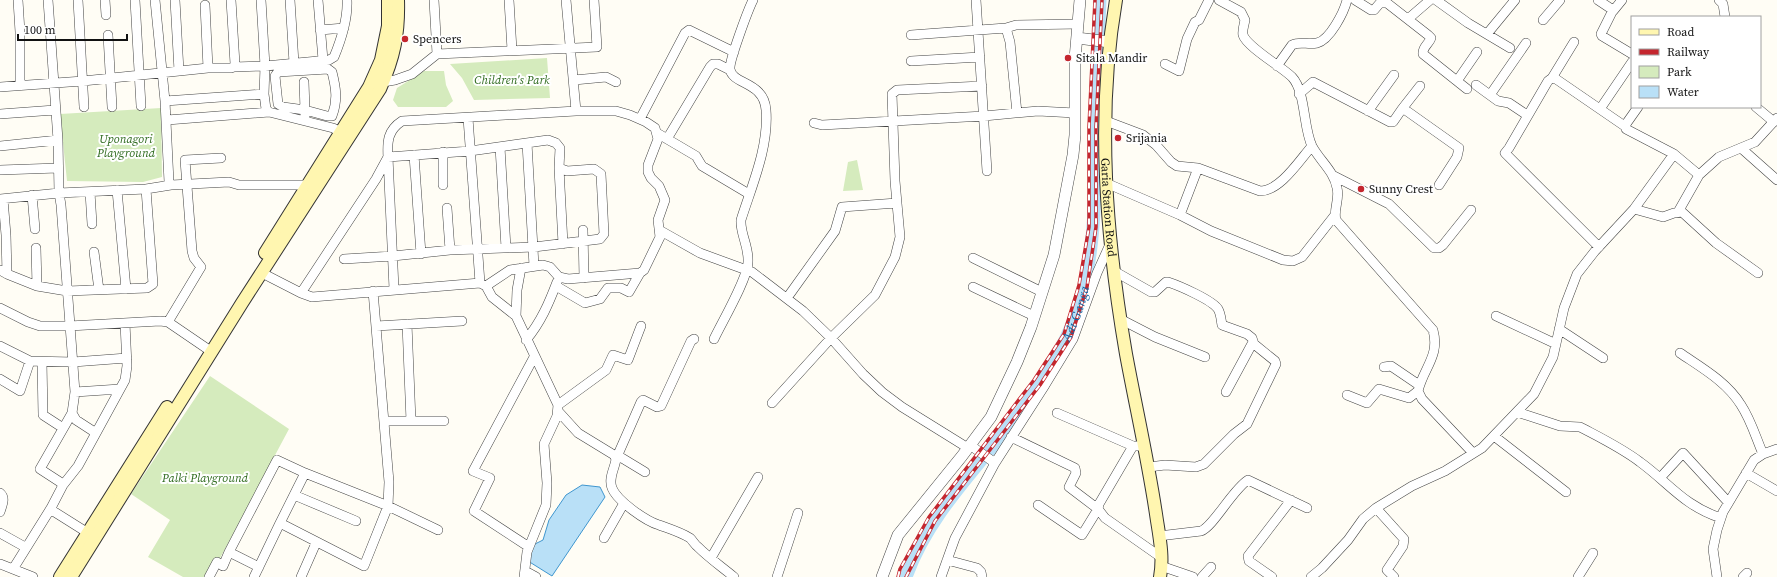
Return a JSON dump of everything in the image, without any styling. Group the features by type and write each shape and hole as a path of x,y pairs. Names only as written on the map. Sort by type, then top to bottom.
{"main road":[{"path":"71,577 113,501 345,134 381,60 388,26 388,0"},
{"path":"208,350 262,273 292,219 308,185 383,82 394,55 398,36 398,0"},
{"name":"Garia Station Road","path":"1116,0 1110,42 1106,122 1106,183 1114,271 1139,446 1149,467 1159,536 1161,567"},
{"path":"60,577 88,533 113,501"}],"street":[{"path":"18,0 20,32 20,85"},
{"path":"48,0 58,140 59,193 75,392 72,413 40,469 63,485"},
{"path":"78,0 84,108"},
{"path":"105,0 106,15"},
{"path":"135,0 138,76 141,106"},
{"path":"155,0 165,101 171,185"},
{"path":"175,0 179,71"},
{"path":"230,0 235,59 234,67"},
{"path":"261,0 265,66 264,94 266,109 270,112"},
{"path":"290,0 294,63"},
{"path":"318,0 323,60"},
{"path":"0,88 20,85 54,84 138,76 162,72 208,68 265,66 323,60 334,57 344,28 348,8 347,0"},
{"path":"434,0 437,54"},
{"path":"509,0 512,50"},
{"path":"566,0 576,111"},
{"path":"383,82 400,79 412,74 437,54 597,47 594,0"},
{"path":"730,70 734,52 753,0"},
{"path":"976,0 987,171"},
{"path":"882,577 898,535 991,417 1017,362 1034,316 1054,255 1069,180 1074,142 1077,38 1080,0"},
{"path":"1165,64 1179,71 1187,39 1195,22 1199,20 1209,0"},
{"path":"1106,183 1180,215 1211,231 1283,260 1294,261 1302,257 1335,215 1339,198 1334,176 1312,146 1297,86 1292,77 1244,37 1243,31 1245,20 1241,12 1219,0"},
{"path":"1277,66 1292,45 1300,42 1317,43 1323,40 1333,29 1347,0"},
{"path":"1356,0 1371,10 1374,10 1380,3 1388,3 1408,19 1431,38 1424,48 1423,54 1467,89"},
{"path":"1408,19 1430,0"},
{"path":"1436,0 1510,48"},
{"path":"1487,34 1515,0"},
{"path":"1543,20 1560,0"},
{"path":"1598,0 1611,7 1613,11"},
{"path":"1622,0 1613,11 1601,34 1631,53"},
{"path":"1719,0 1723,4 1725,16"},
{"path":"205,5 208,68"},
{"path":"911,35 1006,28 1016,25 1078,24"},
{"path":"320,30 344,28"},
{"path":"1006,28 1010,42 1018,113"},
{"path":"640,119 685,34 689,30 734,52"},
{"path":"108,35 112,107"},
{"path":"1077,38 1110,42"},
{"path":"1574,42 1509,148 1504,153 1599,247"},
{"path":"1490,95 1526,43"},
{"path":"1457,81 1477,52"},
{"path":"911,61 980,57"},
{"path":"1600,109 1631,63"},
{"path":"667,139 713,64 718,64 730,70 738,79 763,94 766,110 765,136 758,168 741,220 740,228 748,250 748,270 714,339"},
{"path":"328,69 332,72 337,94 332,116 305,110 283,107 278,104 276,76 278,72 328,69"},
{"path":"1368,110 1394,75"},
{"path":"574,80 606,77 616,82"},
{"path":"1552,78 1556,78 1626,127 1628,130 1674,154 1699,175"},
{"path":"304,82 305,120"},
{"path":"1299,94 1313,82 1390,122 1393,122 1420,86"},
{"path":"1476,85 1502,103 1514,106 1528,115"},
{"path":"772,403 831,338 875,295 887,275 899,246 900,237 891,98 894,91 982,86"},
{"path":"165,101 264,94"},
{"path":"1626,127 1629,119 1637,108"},
{"path":"1678,212 1699,175 1719,157 1755,142 1775,120 1757,108"},
{"path":"1402,109 1459,148 1457,157 1439,186"},
{"path":"0,114 55,110"},
{"path":"394,289 387,141 395,126 402,121 576,111 616,111 640,119 655,128 657,133 658,139 648,165 650,178 659,186 665,200 658,220 661,231 656,247 648,264 640,274 630,292 620,288 608,288 600,299 585,303 556,286"},
{"path":"814,123 822,125 984,116 1038,111 1075,113"},
{"path":"166,120 270,112 333,128 345,134"},
{"path":"468,118 478,250 483,285 492,297 516,316"},
{"path":"1106,122 1143,135 1156,145 1171,162 1177,166 1198,168 1260,191 1268,191 1276,187 1312,146"},
{"path":"657,133 696,156 702,166 749,194"},
{"path":"0,146 58,140"},
{"path":"388,157 470,151 548,140 556,143 560,148 559,168 563,244"},
{"path":"527,143 534,266"},
{"path":"500,147 506,248"},
{"path":"1741,148 1777,180"},
{"path":"443,152 443,185"},
{"path":"1311,577 1322,568 1348,540 1363,519 1376,508 1412,486 1445,471 1482,448 1534,394 1553,357 1564,308 1577,274 1599,247 1634,209 1674,154"},
{"path":"414,155 420,254"},
{"path":"301,293 376,179 388,157"},
{"path":"168,322 202,267 193,255 185,160 221,158"},
{"path":"0,170 58,168"},
{"path":"344,258 420,254 450,250 534,247 600,239 604,234 601,174 594,169 567,171 559,168"},
{"path":"1180,215 1198,168"},
{"path":"1334,176 1389,204 1434,248 1439,248 1443,245 1471,210"},
{"path":"146,189 153,284 148,288 67,291 37,286 3,272 1,199 32,195 146,189 171,185 229,182 239,185 308,185"},
{"path":"117,190 126,289"},
{"path":"90,192 92,224"},
{"path":"32,195 35,229"},
{"path":"787,298 835,231 842,207 897,203"},
{"path":"447,208 450,250"},
{"path":"1634,209 1663,217 1682,212 1716,243 1758,272"},
{"path":"1335,215 1336,220 1433,330 1435,340 1435,349 1419,388 1408,398 1379,389 1367,403 1347,395"},
{"path":"583,230 584,278"},
{"path":"661,231 700,253 748,270 803,310 831,338 863,374 892,399 995,463"},
{"path":"941,577 955,538 995,463 1073,339 1096,273 1111,241"},
{"path":"36,248 37,286"},
{"path":"94,252 99,290"},
{"path":"973,258 1042,292"},
{"path":"262,273 312,297 394,289 483,285 510,270 543,265 550,267 559,277 568,278 640,274"},
{"path":"521,268 517,290 516,316 558,408 578,433 645,472"},
{"name":"Garia Station Road","path":"1114,271 1151,292 1155,292 1166,282 1168,282 1195,293 1215,306 1220,314 1222,324 1248,334 1252,338 1253,342 1275,360 1276,364 1247,424 1234,434 1204,464 1196,467 1165,465 1149,467"},
{"path":"526,340 538,325 545,312 559,277"},
{"path":"973,287 1034,316"},
{"path":"280,523 316,543 364,566 388,506 389,482 373,291"},
{"path":"0,308 28,322 40,326 69,326 160,321 168,322 208,350"},
{"path":"1496,316 1556,344"},
{"path":"1122,320 1155,337 1205,358"},
{"path":"376,326 462,321"},
{"path":"13,569 25,547 51,508 63,485 78,466 120,389 127,373 125,323"},
{"path":"407,324 411,421"},
{"path":"536,577 524,574 529,547 546,505 547,483 544,444 554,423 558,408 606,370 613,355 628,360 641,326"},
{"path":"1559,329 1603,358"},
{"path":"694,339 691,341 660,406 658,407 644,400 641,402 617,457 616,465 611,475 611,488 616,496 624,503 658,525 676,530 692,539 711,558 734,577"},
{"path":"1226,392 1253,342"},
{"path":"0,346 30,362 73,362 126,358"},
{"path":"1680,353 1715,377 1734,395 1742,406 1763,454"},
{"path":"529,547 474,511 490,478 472,471 534,357"},
{"path":"0,379 20,391 30,362"},
{"path":"42,362 43,415 63,428"},
{"path":"1384,367 1391,366 1419,388 1422,399 1473,453"},
{"path":"75,392 120,389"},
{"path":"1517,412 1560,426 1580,427 1634,458 1693,506 1706,513 1721,518"},
{"path":"72,413 76,420 96,433"},
{"path":"1038,505 1082,535 1098,509 1099,504 1139,446 1057,413"},
{"path":"384,421 444,421"},
{"path":"1494,436 1566,492"},
{"path":"1011,437 1075,468 1076,473 1069,487 1098,509 1105,518 1161,567 1193,577"},
{"path":"1717,577 1713,549 1716,530 1728,502 1754,460 1763,454 1777,449"},
{"path":"1660,478 1684,453 1728,502"},
{"path":"209,577 216,562 223,566 277,460 305,473 388,506 438,530"},
{"path":"254,577 305,473"},
{"path":"1746,473 1777,491"},
{"path":"711,558 758,477"},
{"path":"1159,536 1201,531 1206,529 1225,504 1247,480 1250,480 1307,508"},
{"path":"0,492 3,495 3,499 0,512"},
{"path":"294,495 356,522"},
{"path":"1272,577 1249,561 1248,556 1291,500"},
{"path":"604,538 624,503"},
{"path":"51,508 53,511 88,533"},
{"path":"1376,508 1404,538 1403,546 1387,570 1394,577"},
{"path":"777,577 798,513"},
{"path":"0,533 25,547"},
{"path":"301,577 316,543"},
{"path":"229,552 259,566"},
{"path":"1578,577 1593,553"},
{"path":"947,560 977,568 981,572 982,577"},
{"path":"0,564 33,577"},
{"path":"1202,577 1211,567"},
{"path":"718,577 723,568"}],"green space":[{"name":"Children's Park","path":"547,58 550,98 474,100 462,78 450,64"},
{"name":"Children's Park","path":"424,71 444,71 446,85 453,101 446,107 398,107 393,100 397,88"},
{"name":"Uponagori Playground","path":"161,108 162,177 143,182 67,181 60,114"},
{"path":"857,160 863,190 843,191 848,162"},
{"name":"Palki Playground","path":"210,376 289,429 210,577 183,577 148,557 170,520 131,494"}],"water":[{"path":"582,485 600,487 605,497 552,576 528,561 533,545 543,540 549,520 566,495"}],"waterway":[{"name":"Adi Ganga","path":"906,577 919,548 953,495 1015,419 1034,393 1058,353 1077,312 1088,268 1093,223 1100,0"}],"railway":[{"path":"898,577 900,569 929,517 1034,380 1064,334 1079,285 1089,227 1089,127 1095,0"},
{"path":"906,577 935,521 1040,385 1071,337 1087,287 1096,227 1096,127 1102,0"}],"place":[{"name":"Spencers","path":"405,39"},
{"name":"Sitala Mandir","path":"1068,58"},
{"name":"Srijania","path":"1118,138"},
{"name":"Sunny Crest","path":"1361,189"}]}
